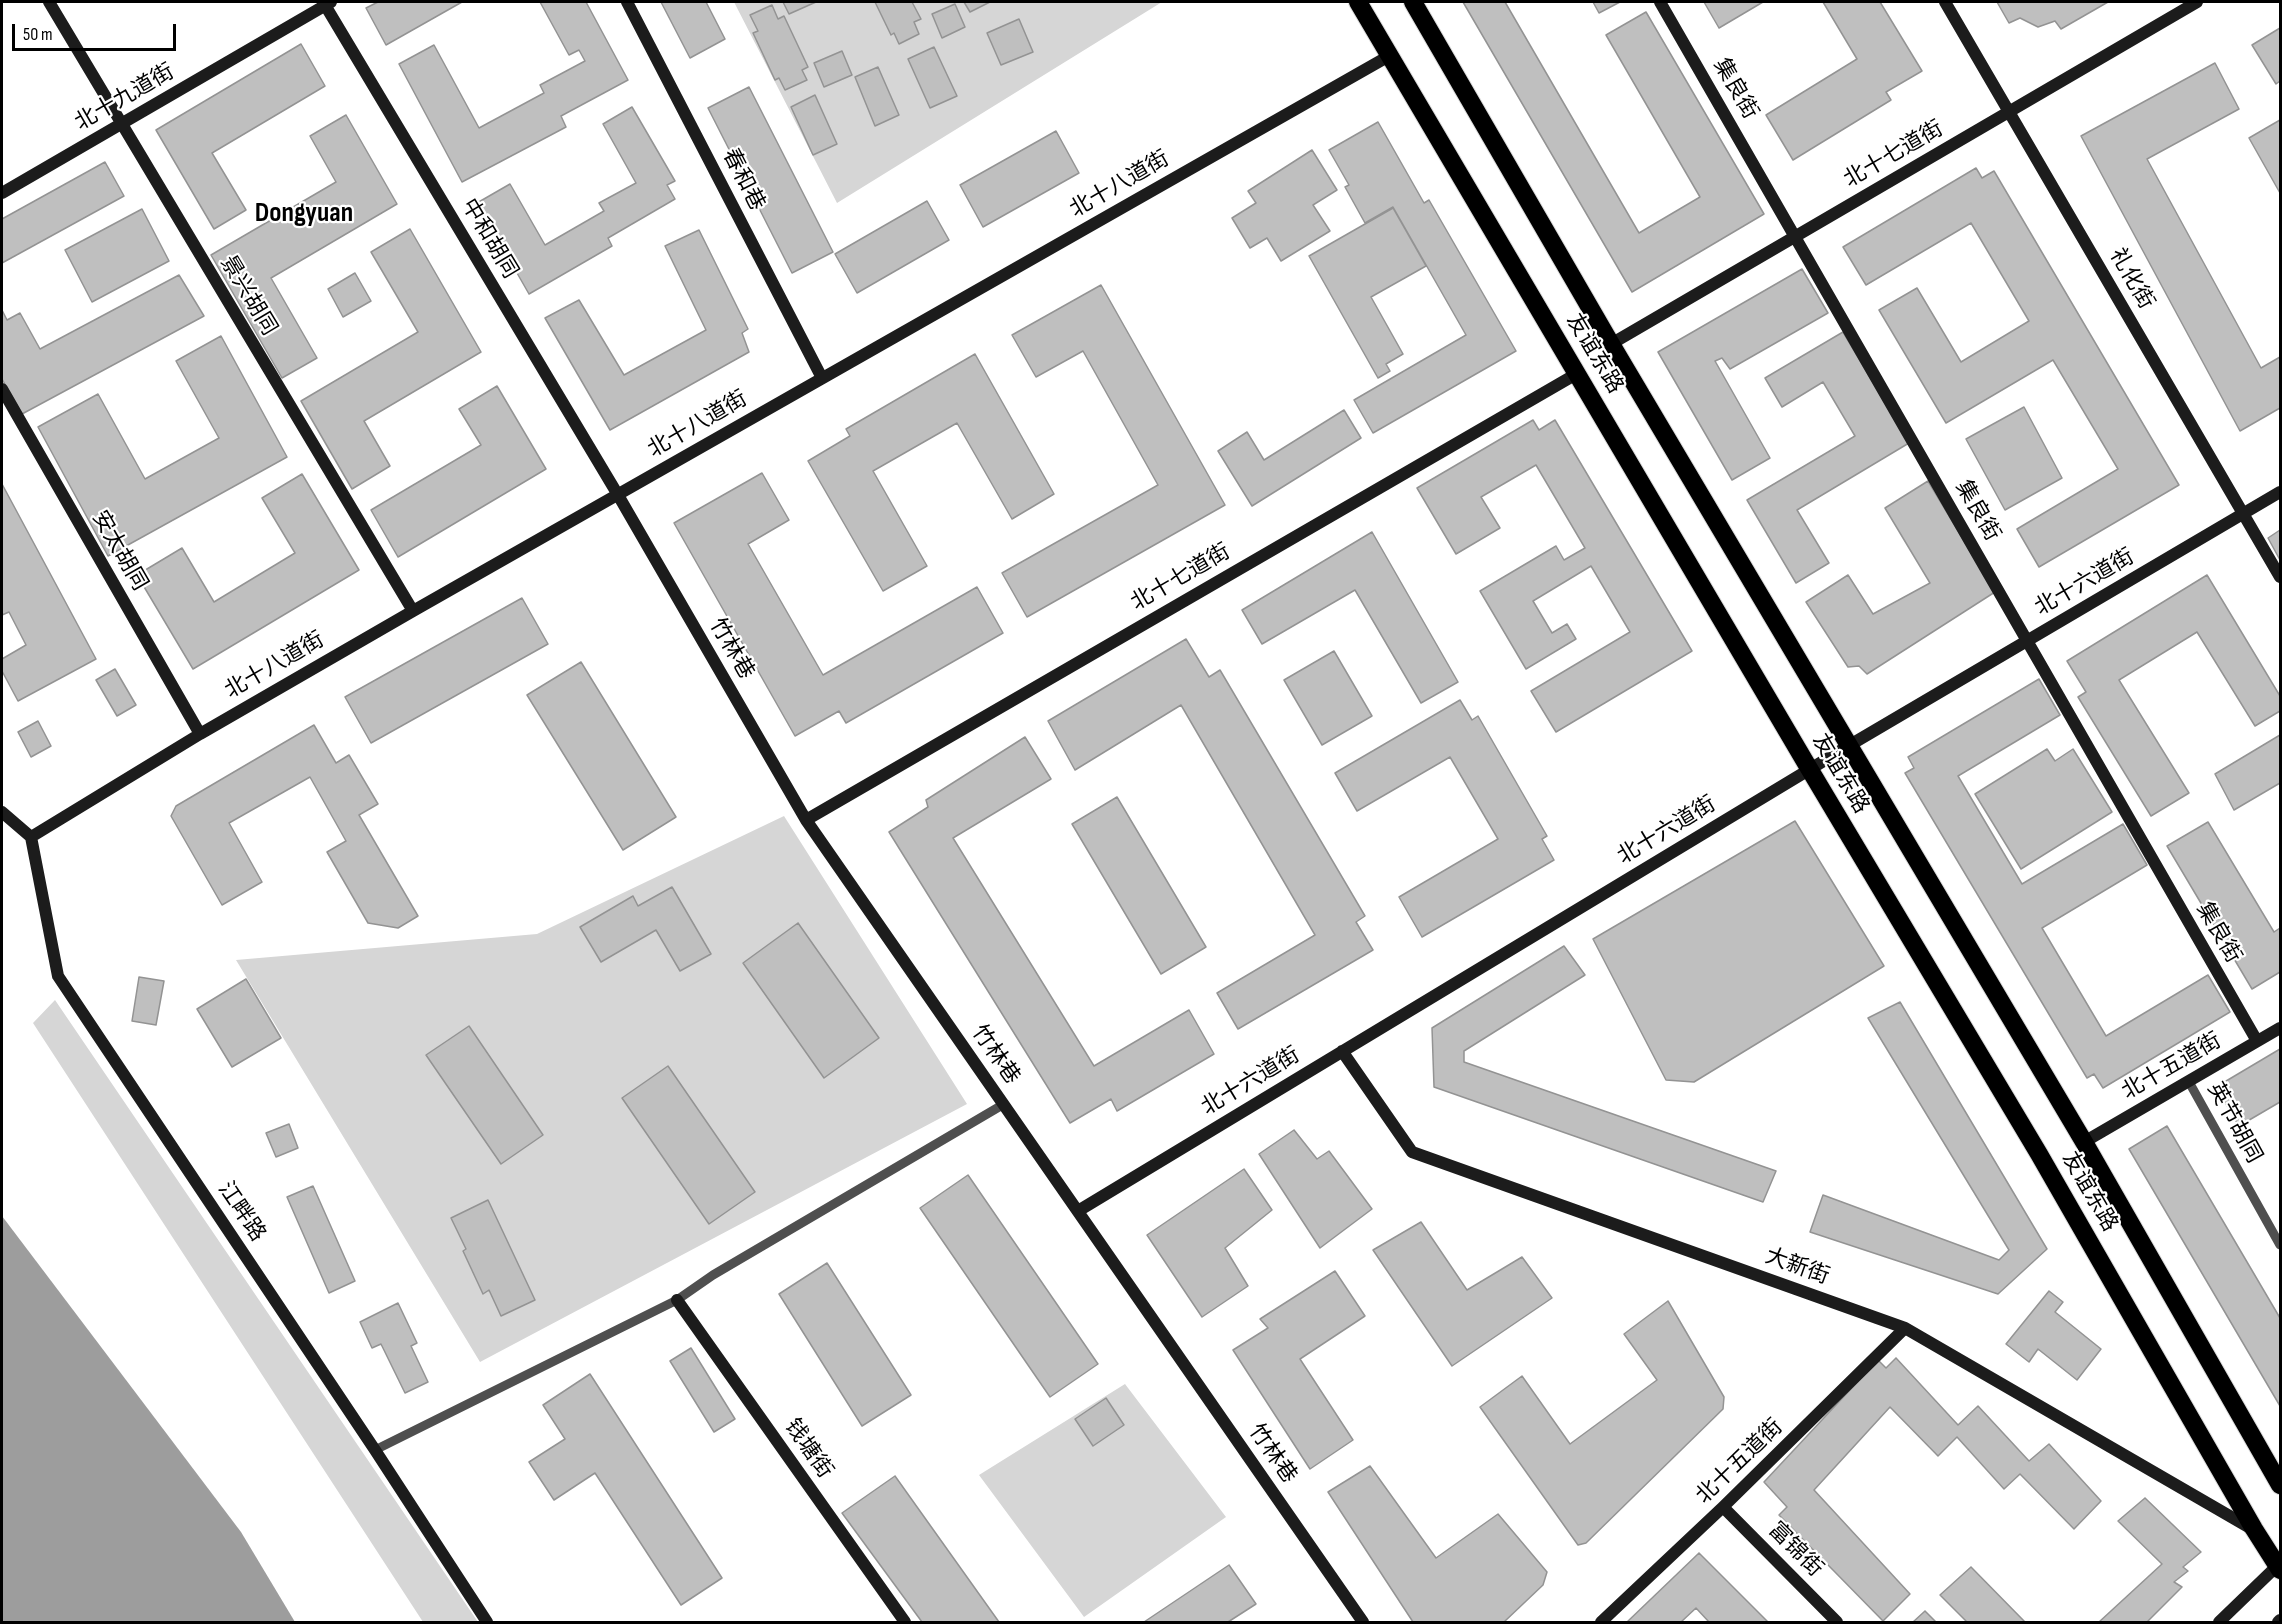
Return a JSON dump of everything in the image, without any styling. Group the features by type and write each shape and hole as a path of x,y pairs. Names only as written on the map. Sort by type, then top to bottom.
{"highway":[{"name":"友谊东路","path":"1358,2 2039,1154 2254,1529 2279,1568"},
{"name":"友谊东路","path":"1413,2 1611,344 2084,1143 2280,1485"}],"street":[{"name":"景兴胡同","path":"49,2 412,611"},
{"name":"春和巷","path":"627,2 822,378"},
{"name":"集良街","path":"1660,2 2257,1041"},
{"name":"礼化街","path":"1945,2 2280,577"},
{"name":"北十七道街","path":"1611,344 2197,2"},
{"name":"北十九道街","path":"2,193 328,3"},
{"name":"中和胡同","path":"328,3 618,495"},
{"name":"北十八道街","path":"31,837 200,734 412,611 1389,56"},
{"name":"北十七道街","path":"806,820 1578,373"},
{"name":"安太胡同","path":"2,389 200,734"},
{"name":"北十六道街","path":"1078,1211 1850,745 2280,492"},
{"name":"竹林巷","path":"618,495 806,820 1363,1623"},
{"path":"2,812 31,837"},
{"name":"江畔路","path":"31,837 58,976 375,1450 487,1623"},
{"name":"北十五道街","path":"2084,1143 2280,1028"},
{"name":"大新街","path":"1342,1051 1412,1152 1905,1328 2254,1529"},
{"name":"钱塘街","path":"676,1300 905,1623"},
{"name":"北十五道街","path":"1601,1623 1724,1507 1905,1328"},
{"name":"富锦街","path":"1724,1507 1837,1623"},
{"path":"2219,1623 2279,1568"}],"lane":[{"name":"英节胡同","path":"2189,1082 2280,1245"},
{"path":"375,1450 676,1300 713,1275 1004,1104"}],"shaded area":[{"path":"734,2 1162,2 837,203"},
{"path":"784,816 967,1104 480,1362 236,960 537,934"},
{"path":"55,1000 478,1622 423,1622 33,1023"},
{"path":"2,1216 241,1532 295,1622 2,1622"},
{"path":"1125,1384 1226,1517 1084,1617 979,1475"}],"building":[{"path":"378,2 462,2 386,45 366,8"},
{"path":"540,2 586,2 628,80 561,116 566,127 462,182 399,64 434,45 479,128 544,93 540,85 585,61 579,50 569,55"},
{"path":"661,2 706,2 725,39 690,58"},
{"path":"783,2 816,2 789,14"},
{"path":"875,2 912,2 921,19 914,22 919,34 899,44 894,33 891,35"},
{"path":"964,2 990,2 970,12"},
{"path":"1463,2 1505,2 1639,233 1700,197 1606,35 1646,12 1764,214 1632,292"},
{"path":"1593,2 1620,2 1599,13"},
{"path":"1704,2 1763,2 1719,28"},
{"path":"1823,2 1880,2 1922,71 1886,92 1891,100 1793,160 1766,115 1857,59"},
{"path":"1997,2 2108,2 2061,29 2055,21 2038,27 2020,18 2009,23"},
{"path":"955,4 965,27 942,38 932,14"},
{"path":"772,5 778,19 784,16 808,67 802,70 807,80 785,90 779,78 775,80 753,33 758,31 750,15"},
{"path":"1019,19 1033,52 1001,65 987,33"},
{"path":"2280,28 2280,81 2276,84 2252,45"},
{"path":"301,44 325,86 212,153 246,210 214,229 156,130"},
{"path":"934,47 957,96 930,108 908,59"},
{"path":"842,51 852,75 824,87 814,63"},
{"path":"2215,63 2239,109 2147,159 2261,368 2280,357 2280,408 2240,431 2081,136"},
{"path":"878,67 899,115 875,126 855,77"},
{"path":"749,87 833,252 792,273 708,108"},
{"path":"815,95 837,144 813,155 791,107"},
{"path":"632,107 675,181 667,185 675,199 608,238 612,246 529,294 477,203 510,184 545,245 604,211 599,203 636,183 603,124"},
{"path":"346,115 397,204 271,278 317,358 282,378 211,255 336,182 310,136"},
{"path":"2280,120 2280,193 2249,138"},
{"path":"1378,122 1424,203 1429,200 1516,351 1373,433 1354,400 1466,335 1393,207 1365,223 1345,187 1349,185 1329,150"},
{"path":"1056,131 1079,173 983,227 960,185"},
{"path":"1312,150 1337,190 1313,205 1330,231 1281,261 1267,238 1250,248 1232,218 1256,203 1248,191"},
{"path":"105,162 124,196 2,263 2,219"},
{"path":"1976,168 1982,178 1994,171 2179,485 2039,567 2017,529 2118,469 2053,360 1946,423 1879,310 1917,288 1961,362 2029,321 1971,223 1866,285 1843,247"},
{"path":"927,201 949,240 857,293 835,254"},
{"path":"1393,208 1426,266 1371,297 1403,354 1386,364 1390,371 1378,378 1309,256"},
{"path":"142,209 169,261 92,302 65,250"},
{"path":"410,229 481,352 364,421 390,466 352,489 301,401 418,332 371,252"},
{"path":"699,230 748,329 742,333 749,352 610,430 545,318 579,300 624,375 706,330 665,246"},
{"path":"1802,269 1828,313 1730,369 1722,358 1715,361 1770,458 1732,480 1658,352"},
{"path":"355,273 371,301 343,317 328,289"},
{"path":"179,275 204,316 22,414 2,379 2,310 7,320 20,313 40,349"},
{"path":"1101,285 1225,505 1027,617 1002,573 1158,485 1083,351 1036,377 1012,335"},
{"path":"1843,332 1909,443 1797,510 1829,563 1796,583 1747,500 1855,436 1823,382 1782,407 1765,378"},
{"path":"221,336 287,457 108,556 38,427 98,394 145,479 219,438 176,361"},
{"path":"975,354 1054,494 1012,519 957,423 873,471 927,566 883,591 808,461 850,436 846,429"},
{"path":"497,386 546,469 398,557 371,510 481,445 459,409"},
{"path":"2024,407 2062,478 2005,510 1966,439"},
{"path":"1344,410 1361,438 1252,506 1218,451 1247,432 1264,460"},
{"path":"1533,420 1539,430 1555,420 1692,651 1556,732 1531,691 1630,632 1591,566 1533,601 1552,633 1567,624 1576,639 1526,669 1480,591 1556,546 1564,560 1585,548 1536,465 1481,497 1500,528 1456,554 1417,488"},
{"path":"762,473 789,520 748,544 823,675 977,587 1003,633 846,723 839,711 795,736 674,523"},
{"path":"302,474 359,570 193,669 137,575 182,548 214,602 295,553 262,498"},
{"path":"1928,481 1995,592 1867,674 1859,666 1848,667 1806,602 1848,575 1873,614 1930,583 1885,508"},
{"path":"2,484 96,659 18,701 2,671 2,659 26,645 9,612 2,615"},
{"path":"2280,530 2280,560 2268,538"},
{"path":"1372,532 1458,682 1421,703 1355,590 1262,644 1242,610"},
{"path":"2207,575 2280,696 2280,711 2255,726 2197,632 2119,680 2189,793 2151,816 2078,697 2086,692 2067,661"},
{"path":"522,598 548,644 371,743 345,697"},
{"path":"1186,639 1209,677 1220,670 1365,916 1356,922 1373,950 1238,1029 1217,993 1315,935 1181,705 1075,770 1048,721"},
{"path":"1334,651 1372,716 1322,745 1284,680"},
{"path":"581,662 676,817 623,850 527,695"},
{"path":"115,669 136,705 117,716 96,680"},
{"path":"2039,679 2060,715 1958,776 2022,884 2123,824 2147,865 2042,928 2106,1036 2208,975 2230,1012 2103,1088 2094,1074 2087,1078 1905,773 1914,768 1908,757"},
{"path":"1460,700 1472,720 1478,716 1547,836 1542,839 1554,860 1422,937 1399,897 1498,839 1450,757 1357,811 1335,773"},
{"path":"38,721 51,746 31,757 18,732"},
{"path":"314,725 336,763 349,755 378,804 359,815 418,916 398,928 368,923 327,852 346,841 310,777 229,823 262,882 222,905 171,816 176,806"},
{"path":"2280,735 2280,783 2234,810 2215,774"},
{"path":"1025,737 1051,779 953,838 1094,1066 1189,1010 1214,1054 1117,1111 1111,1099 1070,1123 889,832 928,807 926,800"},
{"path":"2047,749 2055,761 2073,749 2112,812 2021,869 1975,794"},
{"path":"1117,797 1206,947 1161,974 1072,824"},
{"path":"1795,821 1884,966 1694,1082 1666,1080 1593,939"},
{"path":"2208,822 2274,932 2280,928 2280,972 2252,989 2167,846"},
{"path":"672,887 711,954 680,971 656,930 601,962 580,927 633,896 638,906"},
{"path":"798,923 879,1038 824,1078 743,963"},
{"path":"1564,946 1585,975 1464,1051 1464,1062 1776,1171 1763,1202 1434,1087 1432,1028"},
{"path":"139,977 164,981 156,1025 132,1021"},
{"path":"246,979 281,1038 232,1067 197,1009"},
{"path":"1900,1002 2047,1249 1998,1294 1810,1232 1823,1195 1999,1260 2009,1250 1868,1018"},
{"path":"469,1026 543,1135 501,1164 426,1055"},
{"path":"2280,1049 2280,1102 2239,1126 2216,1087"},
{"path":"668,1066 755,1192 709,1224 622,1098"},
{"path":"289,1124 298,1148 276,1157 266,1133"},
{"path":"2167,1126 2280,1318 2280,1406 2129,1149"},
{"path":"1294,1130 1317,1159 1329,1151 1372,1209 1320,1248 1259,1154"},
{"path":"1244,1169 1272,1210 1225,1248 1248,1286 1202,1317 1147,1235"},
{"path":"968,1175 1098,1364 1050,1397 920,1208"},
{"path":"313,1186 355,1281 329,1293 287,1197"},
{"path":"488,1200 535,1300 501,1316 489,1290 483,1294 451,1218"},
{"path":"1421,1222 1467,1290 1522,1257 1552,1298 1452,1366 1373,1250"},
{"path":"827,1263 911,1395 862,1426 779,1294"},
{"path":"1335,1271 1365,1316 1300,1359 1353,1440 1310,1469 1233,1350 1268,1328 1260,1319"},
{"path":"2049,1291 2063,1302 2055,1312 2101,1349 2077,1380 2038,1349 2029,1362 2006,1344"},
{"path":"1668,1301 1724,1397 1723,1409 1586,1543 1578,1545 1480,1407 1522,1376 1570,1444 1657,1380 1624,1334"},
{"path":"398,1303 417,1343 411,1346 428,1382 405,1393 381,1344 372,1348 360,1322"},
{"path":"691,1348 735,1419 714,1432 670,1361"},
{"path":"1896,1358 1958,1425 1978,1406 2029,1461 2049,1444 2101,1501 2074,1529 2020,1474 2004,1489 1957,1437 1938,1456 1890,1407 1814,1490 1910,1594 1883,1621 1779,1515 1787,1507 1764,1482 1878,1360 1886,1368"},
{"path":"590,1374 722,1578 681,1605 595,1473 554,1500 529,1462 565,1439 543,1405"},
{"path":"1106,1398 1124,1425 1093,1446 1075,1419"},
{"path":"1370,1466 1436,1558 1498,1514 1547,1572 1543,1585 1504,1622 1413,1622 1328,1492"},
{"path":"895,1476 999,1622 922,1622 842,1513"},
{"path":"2145,1498 2201,1552 2183,1567 2188,1571 2174,1582 2182,1587 2147,1622 2099,1622 2162,1564 2118,1521"},
{"path":"1699,1553 1768,1622 1709,1622 1696,1608 1681,1622 1627,1622"},
{"path":"1229,1565 1256,1604 1228,1622 1144,1622"},
{"path":"1971,1567 2025,1622 1967,1622 1940,1595"},
{"path":"1925,1611 1936,1622 1913,1622"}],"district":[{"name":"Dongyuan","path":"304,214"}]}
